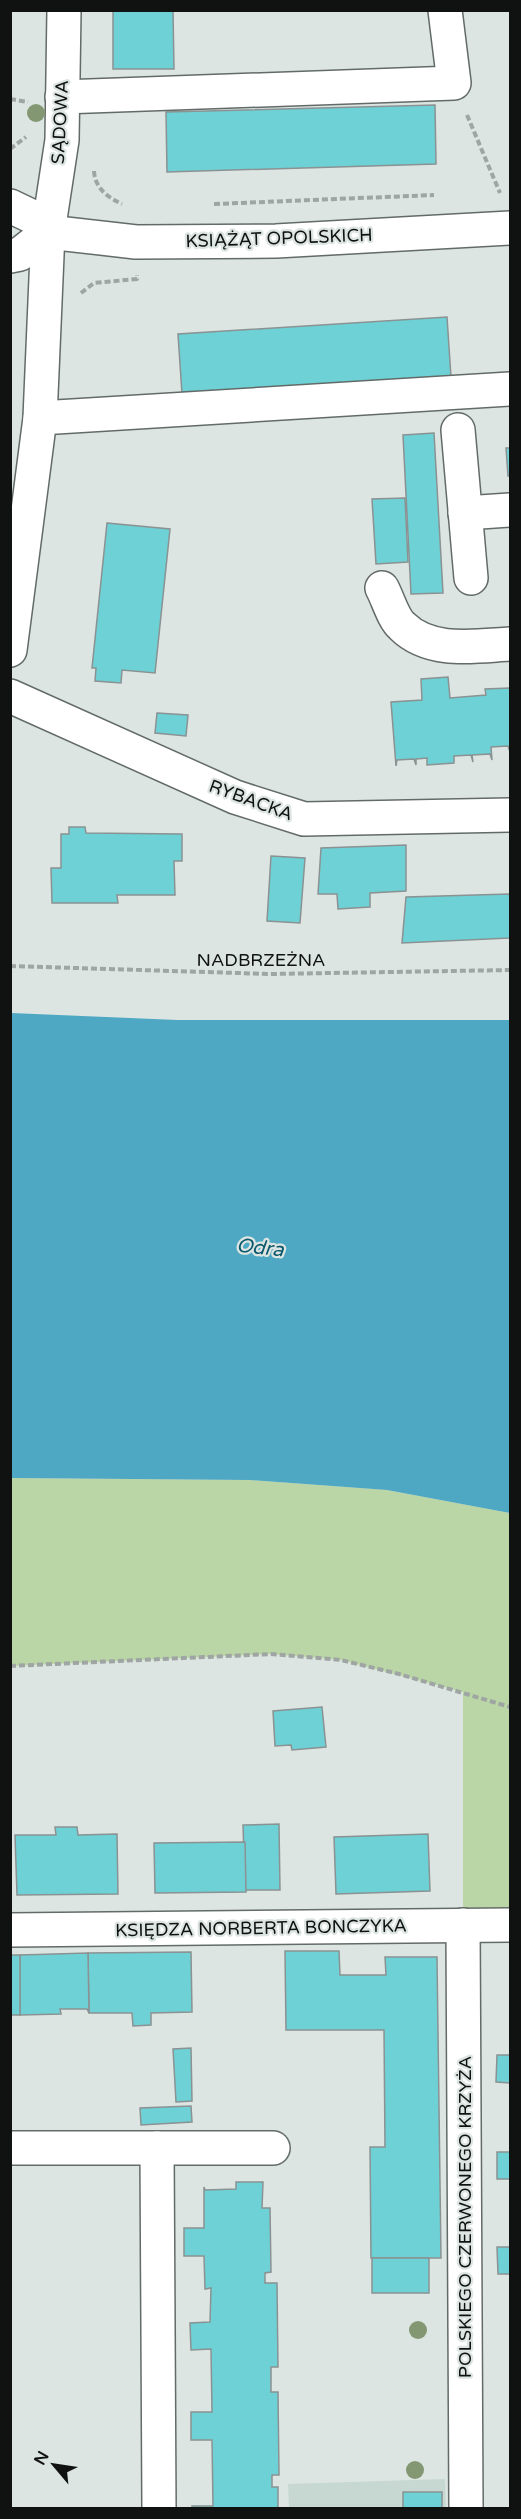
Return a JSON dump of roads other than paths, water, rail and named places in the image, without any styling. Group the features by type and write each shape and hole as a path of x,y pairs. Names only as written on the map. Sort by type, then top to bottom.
{"street":[{"name":"SĄDOWA","path":"10,650 39,418 48,232 62,140 64,10"},
{"path":"62,97 454,83 446,10"},
{"path":"10,206 33,217 48,232 20,254 10,256"},
{"name":"KSIĄŻĄT OPOLSKICH","path":"48,232 136,242 276,241 507,214"},
{"path":"39,418 510,389"},
{"path":"458,430 471,578"},
{"path":"465,513 510,510"},
{"path":"382,588 401,626 421,638 443,647 510,644"},
{"name":"RYBACKA","path":"10,696 235,797 304,819 510,815"},
{"name":"KSIĘDZA NORBERTA BONCZYKA","path":"10,1930 510,1924"},
{"name":"POLSKIEGO CZERWONEGO KRZYŻA","path":"463,1925 466,2508"},
{"path":"10,2148 273,2148"},
{"path":"157,2148 159,2508"}],"water":[{"name":"Odra","path":"11,1013 177,1020 510,1020 510,1513 387,1490 250,1480 11,1478"}]}
